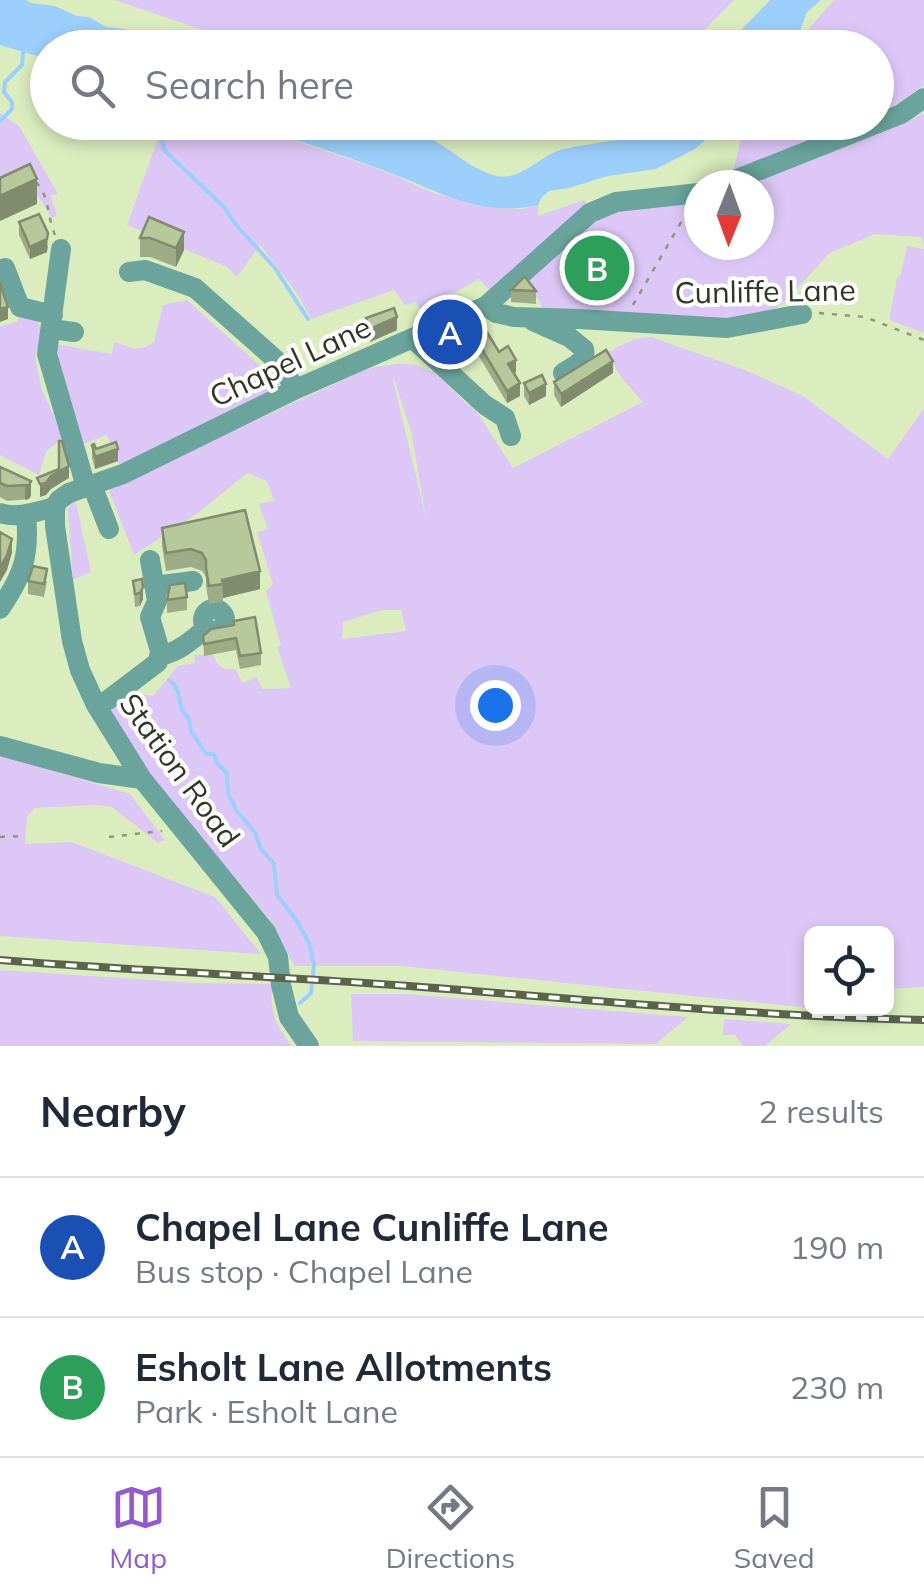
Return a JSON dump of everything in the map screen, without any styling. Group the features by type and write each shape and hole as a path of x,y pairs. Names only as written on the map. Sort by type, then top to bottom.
{"street":[{"path":"894,117 924,98"},
{"path":"760,170 835,140"},
{"name":"Chapel Lane","path":"0,512 26,514 55,507 59,500 123,474 296,389 486,306 590,213 616,202 684,195"},
{"path":"55,261 46,354 89,486 109,529"},
{"path":"5,268 20,307 74,332"},
{"path":"129,272 145,270 195,288 275,359 296,389"},
{"name":"Cunliffe Lane","path":"486,306 504,316 525,318 728,328 802,314"},
{"path":"525,318 584,348 582,360 563,373"},
{"path":"412,338 485,405 505,418 511,436"},
{"name":"Station Road","path":"55,507 72,641 96,705 142,779 266,932 278,957 289,1017 308,1046"},
{"path":"0,609 18,584 26,560 26,514"},
{"path":"96,705 158,662 150,616 157,601 150,560"},
{"path":"154,586 193,581"},
{"path":"160,656 188,644 206,628"},
{"path":"0,746 99,773 142,779"}],"path":[{"path":"33,179 47,200 55,261"},
{"path":"624,321 684,218"},
{"name":"Cunliffe Lane","path":"802,314 865,316 924,340"},
{"path":"109,837 164,830 176,820"},
{"path":"0,836 21,836"}],"shaded area":[{"path":"115,0 734,0 704,30 203,30"},
{"path":"834,0 924,0 924,85 894,105 894,30 808,30"},
{"path":"0,113 19,126 58,194 51,195 57,215 52,218 27,179 0,189"},
{"path":"924,113 924,246 921,237 875,234 830,253 770,313 741,320 544,314 538,298 520,286 590,225 623,208 684,202 684,260 774,260 774,173 860,140 894,140 894,127"},
{"path":"158,140 294,140 474,205 522,209 538,205 538,216 584,200 588,207 492,293 479,279 421,311 416,302 405,305 394,290 311,319 297,293 260,245 237,277 227,267 127,225"},
{"path":"741,140 814,140 738,170 733,170"},
{"path":"907,246 924,249 924,333 889,320"},
{"path":"187,300 280,384 272,393 120,466 107,435 80,445 55,344 111,354 115,342 144,347 154,342 163,305"},
{"path":"34,313 40,327 35,357 42,390 64,438 46,451 39,475 0,455 0,326 17,322 18,315"},
{"path":"651,337 745,370 803,396 888,459 924,408 924,987 894,989 894,926 804,926 804,1007 401,966 294,966 270,919 156,785 105,708 137,687 140,694 153,696 178,666 195,663 194,655 213,655 221,667 235,669 243,683 257,677 262,689 291,688 277,647 281,646 266,591 273,584 257,532 268,529 259,504 274,500 267,481 247,473 198,513 134,555 108,488 367,369 401,364 434,373 468,405 472,404 513,468 643,402 606,353 634,339","holes":["394,379 411,431 426,518","382,610 401,610 406,631 342,639 343,622"]},
{"path":"75,498 91,572 73,580 68,510"},
{"path":"0,755 130,794 165,840 158,843 112,807 94,805 35,808 27,817 25,844 72,842 215,897 261,954 0,936"},
{"path":"0,970 273,984 275,1017 292,1046 0,1046"},
{"path":"351,994 404,994 688,1017 656,1044 353,1041"},
{"path":"724,1019 791,1024 765,1046 743,1046 735,1035 723,1035"}],"water":[{"path":"0,0 55,6 106,27 128,30 30,30 30,54 0,45"},
{"path":"770,0 821,0 807,12 800,30 741,30"},
{"path":"295,140 433,140 481,170 503,177 521,172 555,152 612,140 705,140 656,169 549,191 538,205 517,208 458,200"}],"building":[{"path":"30,164 37,179 0,196 0,178"},
{"path":"39,214 47,239 30,247 19,222"},
{"path":"149,217 184,232 176,248 140,238"},
{"path":"523,278 536,291 511,290"},
{"path":"0,283 8,307 0,309"},
{"path":"394,308 397,317 370,329 366,318"},
{"path":"479,319 499,352 508,346 516,360 508,364 520,383 507,391 468,326"},
{"path":"606,350 613,361 561,394 554,382"},
{"path":"542,375 546,384 529,393 524,383"},
{"path":"59,441 69,466 40,484 37,478 59,469"},
{"path":"116,442 118,449 95,457 92,445 96,449"},
{"path":"0,467 31,481 29,485 0,483"},
{"path":"245,510 260,571 209,586 202,553 191,549 166,553 162,528"},
{"path":"0,532 12,539 0,568"},
{"path":"33,566 47,569 44,584 28,581"},
{"path":"142,579 143,587 135,594 133,581"},
{"path":"185,583 187,597 167,600 170,585"},
{"path":"255,617 261,653 240,656 236,638 204,644 203,636 211,629"}],"waterway":[{"path":"0,121 12,109 4,92 5,82 22,65 23,52"},
{"path":"162,140 165,151 224,207 275,268 308,319"},
{"path":"169,680 178,692 191,731 206,754 214,754 227,773 228,793 236,810 274,864 277,895 309,943 314,965 311,993 300,1003"}],"railway":[{"path":"0,960 731,1011 924,1020"}],"place":[{"name":"Esholt Lane Allotments","path":"597,268"},
{"name":"Chapel Lane Cunliffe Lane","path":"450,332"}]}
